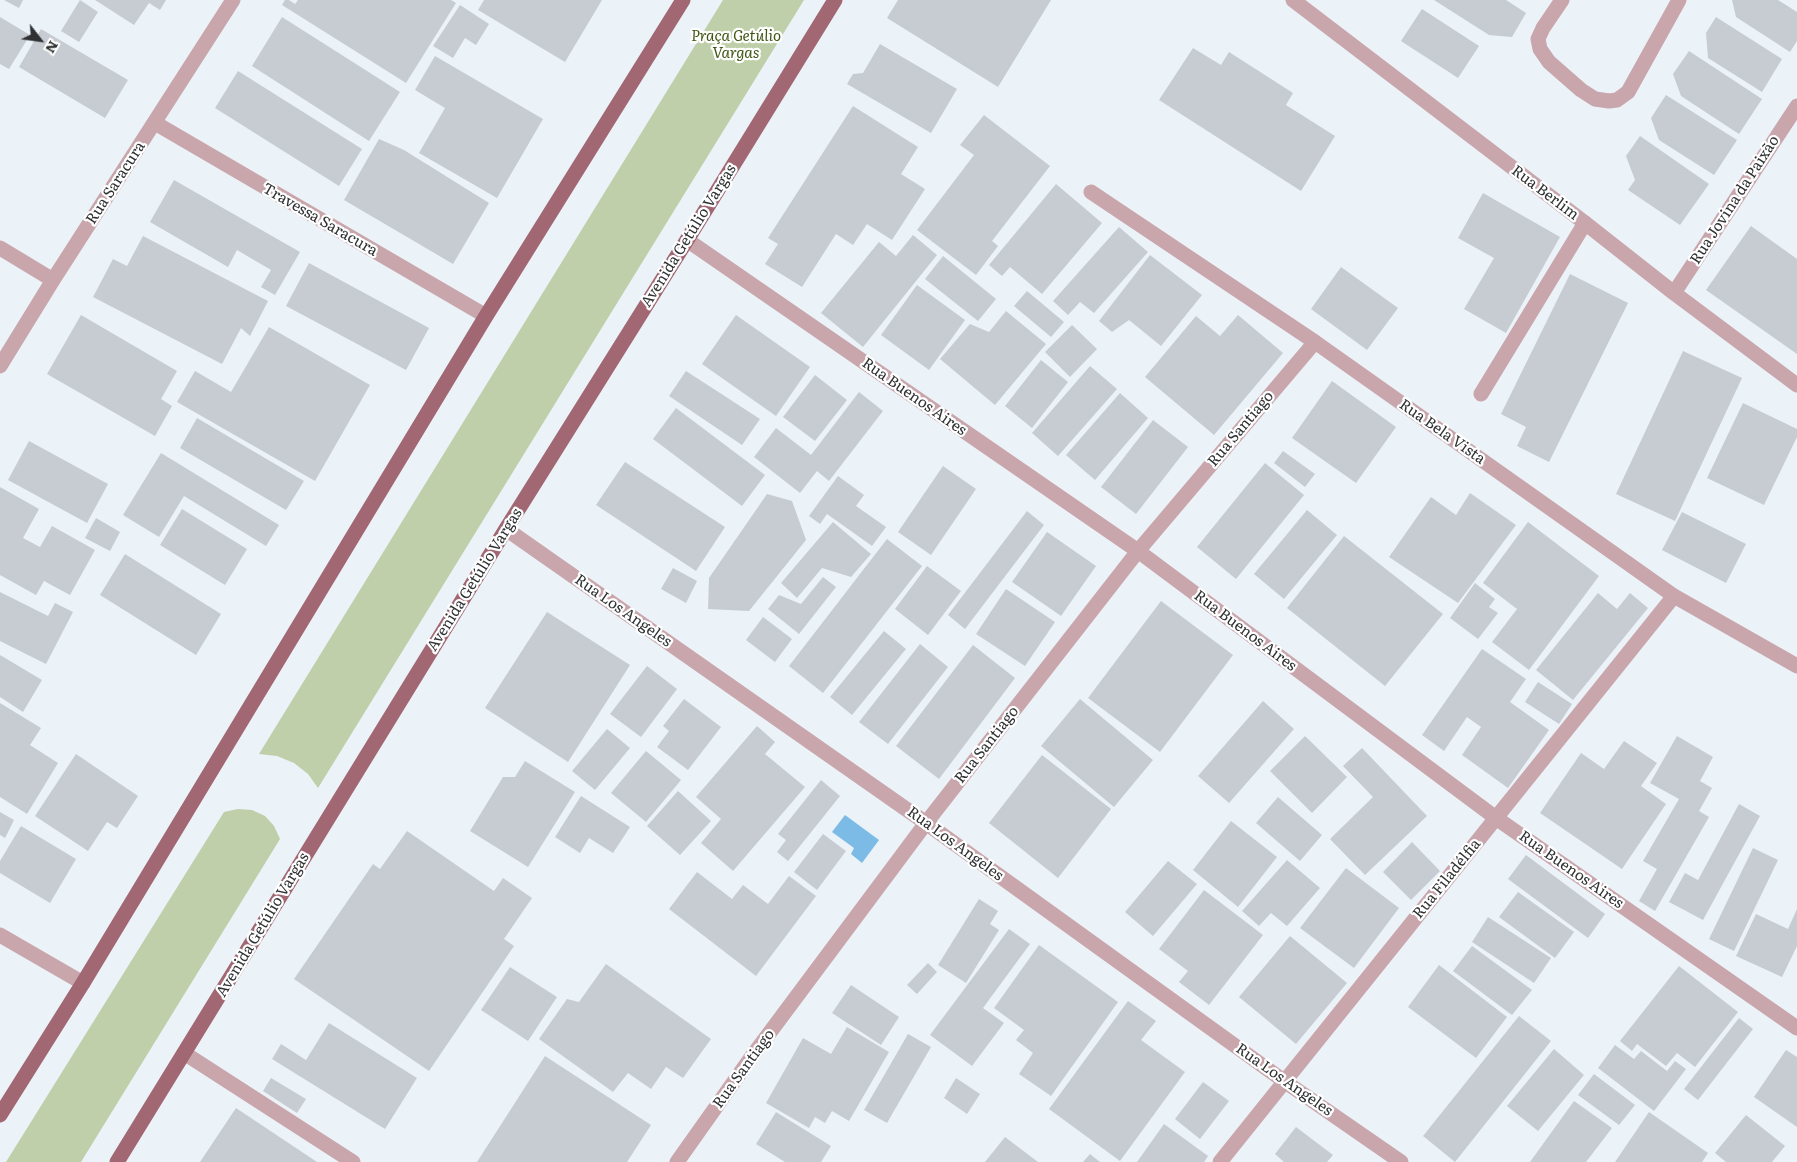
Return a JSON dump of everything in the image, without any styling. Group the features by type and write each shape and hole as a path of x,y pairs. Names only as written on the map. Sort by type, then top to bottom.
{"main road":[{"path":"0,1115 83,982 486,316 683,0"},
{"name":"Avenida Getúlio Vargas","path":"117,1162 506,529 835,0"}],"street":[{"name":"Rua Saracura","path":"0,366 233,0"},
{"name":"Rua Berlim","path":"1293,0 1585,223 1674,294 1797,386"},
{"path":"1562,0 1543,28 1538,40 1540,49 1549,62 1581,90 1596,99 1609,102 1617,100 1628,92 1679,0"},
{"name":"Rua Jovina da Paixão","path":"1674,294 1797,106"},
{"name":"Travessa Saracura","path":"155,123 486,316"},
{"name":"Rua Bela Vista","path":"1091,192 1315,342 1674,596 1797,666"},
{"path":"1481,394 1585,223"},
{"name":"Rua Buenos Aires","path":"687,240 1138,551 1496,818 1797,1028"},
{"path":"0,248 53,280"},
{"name":"Rua Santiago","path":"677,1162 750,1059 926,822 1138,551 1315,342"},
{"name":"Rua Los Angeles","path":"506,529 926,822 1284,1081 1401,1162"},
{"name":"Rua Filadélfia","path":"1220,1162 1674,596"},
{"path":"0,935 83,982"},
{"path":"184,1053 353,1162"}],"green space":[{"name":"Praça Getúlio Vargas","path":"723,0 804,0 318,788 308,774 294,763 277,756 259,754"},
{"path":"238,809 252,810 265,816 274,826 280,839 81,1162 6,1162 224,812"}],"water":[{"path":"845,815 879,840 862,863 851,854 854,848 832,832"}],"building":[{"path":"4,0 23,0 19,8"},
{"path":"80,0 98,12 79,42 61,31"},
{"path":"95,0 166,0 160,10 149,3 134,25"},
{"path":"285,0 295,4 298,0 451,0 456,3 406,83 282,5"},
{"path":"484,0 602,0 565,62 478,10"},
{"path":"898,0 1051,0 998,87 887,18"},
{"path":"1434,0 1506,0 1526,13 1512,37 1489,35"},
{"path":"1732,0 1778,0 1797,12 1797,41 1790,52 1736,17"},
{"path":"460,5 489,24 476,45 465,38 453,58 433,46"},
{"path":"1422,9 1479,46 1458,78 1401,41"},
{"path":"0,17 30,35 9,69 0,64"},
{"path":"282,17 400,92 369,141 252,66"},
{"path":"1716,17 1782,59 1762,92 1708,58 1706,33"},
{"path":"41,29 128,80 105,118 19,67"},
{"path":"880,44 957,89 931,133 847,84 853,74 863,73"},
{"path":"1193,48 1221,65 1229,52 1293,93 1286,105 1335,136 1301,191 1159,100"},
{"path":"1689,51 1762,99 1739,134 1681,96 1673,74"},
{"path":"435,56 543,119 497,198 419,153 445,108 415,90"},
{"path":"238,71 362,149 339,186 215,108"},
{"path":"1666,95 1737,140 1714,175 1659,140 1651,118"},
{"path":"853,106 918,147 901,174 925,189 892,240 867,224 853,245 836,234 802,287 765,264 778,244 768,238"},
{"path":"984,115 1050,166 992,241 998,246 976,275 917,230 974,155 960,145"},
{"path":"1640,136 1709,184 1680,225 1628,190 1635,180 1626,156"},
{"path":"379,139 404,150 489,203 453,264 344,200"},
{"path":"174,180 300,252 275,295 261,287 271,270 237,250 228,267 150,222"},
{"path":"1056,184 1102,223 1042,294 1010,267 1002,276 989,265"},
{"path":"1483,193 1560,237 1506,333 1464,309 1494,258 1458,238"},
{"path":"1751,226 1797,259 1797,354 1706,290"},
{"path":"1119,227 1148,252 1094,313 1080,302 1068,315 1053,301"},
{"path":"913,235 937,255 863,347 821,313 879,242 896,256"},
{"path":"143,236 268,301 250,336 241,328 222,364 93,297 113,259 127,266"},
{"path":"1150,255 1202,295 1161,346 1129,320 1112,332 1099,321"},
{"path":"943,256 996,299 978,321 925,279"},
{"path":"309,263 429,328 406,370 286,306"},
{"path":"1341,267 1398,308 1367,350 1311,309"},
{"path":"1570,274 1628,303 1549,462 1517,446 1526,427 1501,414"},
{"path":"917,285 965,320 929,370 881,335"},
{"path":"1027,291 1064,322 1051,337 1014,306"},
{"path":"1006,311 1046,344 995,405 940,359 970,324 989,332"},
{"path":"81,315 177,371 161,399 172,406 155,436 47,374"},
{"path":"736,315 810,367 776,416 702,364"},
{"path":"1238,315 1283,353 1214,435 1145,377 1196,316 1220,336"},
{"path":"1072,325 1097,349 1070,377 1045,352"},
{"path":"269,327 370,385 315,481 177,402 195,371 231,392"},
{"path":"1683,351 1742,378 1675,521 1616,494"},
{"path":"1041,360 1068,382 1032,428 1005,406"},
{"path":"1090,366 1117,389 1058,456 1032,433"},
{"path":"686,371 760,419 742,445 669,396"},
{"path":"815,375 847,400 815,441 783,417"},
{"path":"1332,381 1396,427 1356,483 1292,438"},
{"path":"859,392 883,411 829,481 817,471 800,493 754,457 776,428 811,455"},
{"path":"1120,393 1148,418 1095,480 1066,455"},
{"path":"1743,403 1797,429 1797,437 1764,505 1707,478"},
{"path":"676,408 765,475 742,506 653,439"},
{"path":"197,418 304,481 286,510 180,448"},
{"path":"1153,420 1188,447 1136,514 1101,487"},
{"path":"29,441 108,484 87,523 8,480"},
{"path":"1283,451 1315,474 1305,487 1274,463"},
{"path":"161,453 279,525 266,546 184,496 159,537 123,515"},
{"path":"625,462 725,527 696,571 596,505"},
{"path":"1265,463 1304,495 1236,579 1197,547"},
{"path":"943,466 976,489 931,555 898,532"},
{"path":"838,476 864,495 856,506 886,527 872,546 827,514 820,524 809,516"},
{"path":"0,487 39,509 23,538 40,547 52,526 95,550 70,595 44,581 36,595 0,575"},
{"path":"1470,493 1516,525 1458,603 1389,557 1431,497 1456,515"},
{"path":"767,494 792,501 806,540 749,611 708,609 709,578"},
{"path":"182,509 247,549 225,585 160,545"},
{"path":"1307,510 1337,535 1284,599 1254,574"},
{"path":"1027,511 1044,525 965,629 948,615"},
{"path":"1682,512 1746,544 1726,583 1662,550"},
{"path":"96,518 120,532 110,551 85,538"},
{"path":"833,522 871,554 851,577 822,568 797,598 781,583"},
{"path":"1528,522 1599,576 1529,670 1492,642 1517,609 1483,583"},
{"path":"1047,532 1096,566 1061,616 1012,582"},
{"path":"1344,536 1443,614 1385,686 1287,608"},
{"path":"887,539 922,566 823,693 789,666"},
{"path":"125,554 221,614 196,655 100,595"},
{"path":"927,566 961,591 928,635 895,609"},
{"path":"673,568 697,581 686,603 661,589"},
{"path":"823,577 836,587 799,634 768,609 779,595 801,604"},
{"path":"1475,583 1495,599 1489,607 1498,613 1478,639 1450,618"},
{"path":"1006,589 1055,622 1025,666 976,634"},
{"path":"0,592 48,616 55,603 73,612 46,664 0,641"},
{"path":"1598,593 1617,609 1630,593 1648,608 1573,700 1536,670"},
{"path":"1161,601 1233,655 1160,752 1088,698"},
{"path":"547,612 630,665 568,762 485,708"},
{"path":"763,617 792,639 775,662 746,640"},
{"path":"884,631 906,649 852,715 830,697"},
{"path":"920,644 948,667 888,744 859,722"},
{"path":"973,645 1015,678 939,779 896,746"},
{"path":"1482,649 1526,679 1510,702 1549,730 1508,788 1462,755 1481,727 1467,717 1444,751 1422,735"},
{"path":"0,655 42,680 23,712 0,697"},
{"path":"647,666 677,689 641,737 610,714"},
{"path":"1538,682 1572,704 1559,724 1525,702"},
{"path":"684,699 721,727 688,770 657,747 669,731 663,726"},
{"path":"1080,699 1153,760 1114,807 1041,746"},
{"path":"1263,701 1294,729 1229,803 1198,776"},
{"path":"0,703 41,728 30,745 58,763 27,814 0,797"},
{"path":"757,726 775,742 765,754 805,787 733,871 701,843 721,819 696,797"},
{"path":"607,729 630,748 595,790 572,771"},
{"path":"1305,736 1347,777 1312,813 1270,771"},
{"path":"1677,736 1713,757 1700,781 1712,788 1699,811 1709,817 1655,911 1639,901 1657,869 1643,861 1679,799 1650,783"},
{"path":"1624,741 1657,763 1641,786 1666,804 1622,869 1540,813 1581,753 1604,769"},
{"path":"1362,748 1427,816 1365,875 1330,839 1373,797 1343,766"},
{"path":"646,751 681,780 646,822 611,793"},
{"path":"76,754 138,796 117,828 107,822 88,851 35,816"},
{"path":"1042,755 1111,809 1058,878 989,823"},
{"path":"525,761 575,792 528,867 470,831 503,777 515,777"},
{"path":"821,780 840,796 788,861 777,852 786,840 778,834"},
{"path":"678,791 711,821 680,855 647,826"},
{"path":"581,796 630,827 613,853 589,838 580,853 555,837"},
{"path":"1278,797 1322,835 1300,861 1256,823"},
{"path":"1739,804 1760,816 1703,920 1669,902 1685,873 1698,880"},
{"path":"0,812 14,820 5,838 0,835"},
{"path":"1231,821 1277,857 1238,907 1193,870"},
{"path":"21,826 76,859 50,903 0,873 0,861"},
{"path":"407,831 494,891 503,878 532,898 504,939 514,946 429,1071 294,979 373,864 380,869"},
{"path":"823,834 846,851 817,890 794,872"},
{"path":"1412,842 1440,871 1411,900 1383,872"},
{"path":"1753,848 1778,860 1734,951 1709,939"},
{"path":"1526,855 1605,914 1588,938 1508,879"},
{"path":"1287,860 1320,888 1287,926 1271,913 1259,926 1242,911"},
{"path":"1168,861 1197,884 1153,936 1125,912"},
{"path":"1346,868 1399,908 1354,968 1300,928"},
{"path":"697,872 732,899 743,885 768,904 789,876 816,896 756,976 669,909"},
{"path":"1204,890 1263,935 1209,1005 1179,982 1188,971 1159,949"},
{"path":"1518,892 1574,932 1555,958 1499,917"},
{"path":"979,899 998,911 990,924 999,930 966,983 938,965"},
{"path":"1797,909 1797,946 1782,977 1736,956 1756,914 1788,929"},
{"path":"1488,917 1551,958 1534,983 1472,942"},
{"path":"1009,929 1030,944 983,1008 1004,1023 972,1066 930,1035"},
{"path":"1290,936 1347,983 1296,1044 1239,997"},
{"path":"1039,945 1118,1002 1051,1096 1019,1074 1033,1053 1016,1040 1024,1030 994,1008"},
{"path":"1472,946 1532,990 1512,1015 1453,971"},
{"path":"928,963 937,972 917,994 907,985"},
{"path":"606,964 711,1039 683,1078 666,1067 651,1089 628,1073 613,1092 539,1039 567,999 579,1002"},
{"path":"1439,965 1507,1017 1476,1058 1408,1007"},
{"path":"1679,966 1738,1012 1695,1067 1677,1053 1666,1066 1637,1044 1632,1051 1620,1041"},
{"path":"510,967 557,997 528,1041 481,1010"},
{"path":"851,985 899,1017 881,1045 832,1013"},
{"path":"1128,1001 1156,1021 1141,1040 1185,1072 1120,1161 1049,1109"},
{"path":"1519,1016 1551,1041 1455,1162 1423,1136"},
{"path":"1739,1018 1753,1029 1698,1100 1684,1089"},
{"path":"329,1023 417,1078 385,1129 272,1059 281,1044 306,1060"},
{"path":"847,1027 889,1052 849,1121 832,1111 825,1123 815,1117 809,1128 766,1103 803,1038 831,1054"},
{"path":"908,1034 931,1047 887,1123 864,1110"},
{"path":"1615,1045 1634,1059 1641,1051 1667,1071 1675,1061 1686,1069 1654,1111 1598,1068"},
{"path":"1554,1049 1584,1075 1538,1131 1507,1106"},
{"path":"1786,1050 1797,1057 1797,1127 1754,1097"},
{"path":"545,1056 651,1125 627,1162 477,1162"},
{"path":"1594,1074 1635,1105 1619,1125 1578,1095"},
{"path":"271,1078 306,1099 297,1113 263,1091"},
{"path":"956,1078 980,1094 967,1114 944,1098"},
{"path":"1203,1082 1229,1101 1200,1139 1175,1119"},
{"path":"1574,1101 1612,1128 1586,1162 1530,1162"},
{"path":"236,1108 317,1162 200,1162"},
{"path":"776,1112 831,1146 821,1162 785,1162 756,1144"},
{"path":"1649,1112 1708,1153 1702,1162 1615,1162"},
{"path":"1746,1115 1785,1146 1772,1162 1726,1162 1715,1153"},
{"path":"1164,1124 1208,1156 1204,1162 1137,1162"},
{"path":"1296,1127 1333,1155 1327,1162 1284,1162 1275,1154"},
{"path":"1005,1137 1038,1162 985,1162"},
{"path":"1090,1154 1100,1162 1083,1162"}]}
